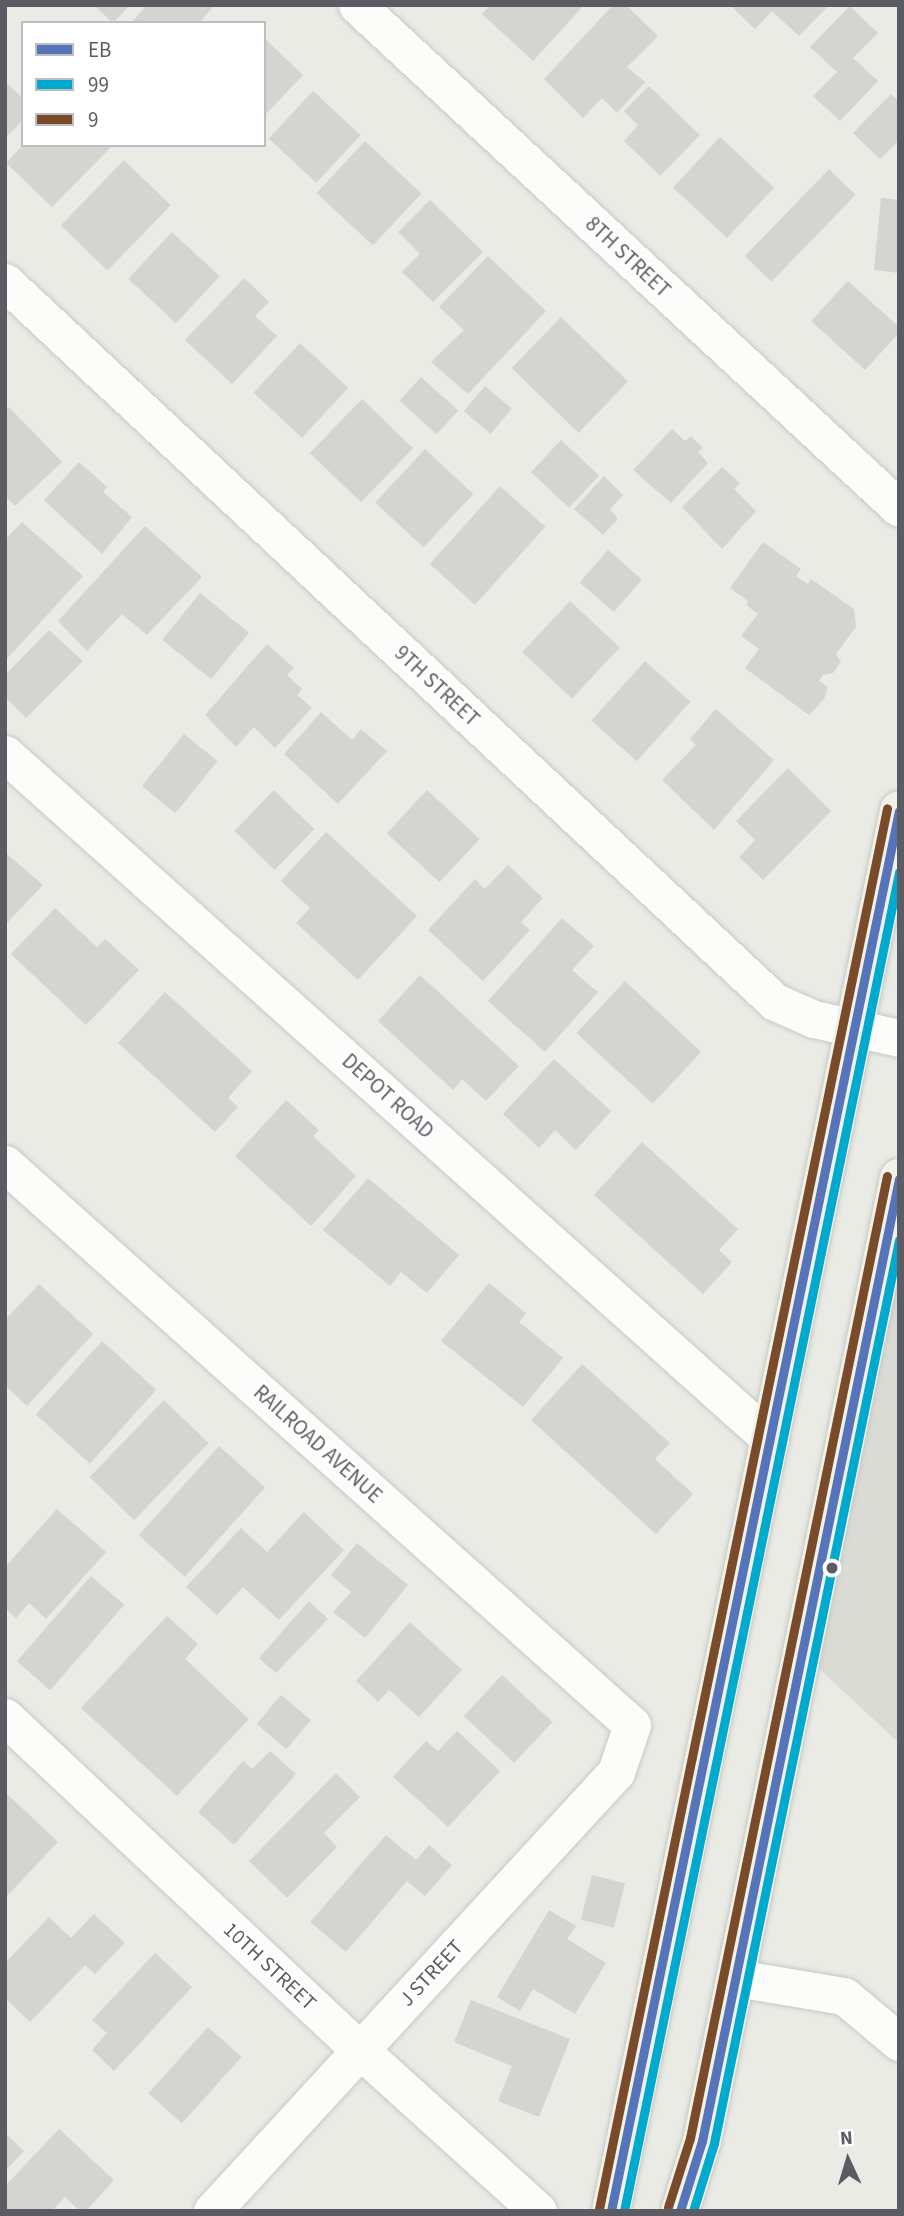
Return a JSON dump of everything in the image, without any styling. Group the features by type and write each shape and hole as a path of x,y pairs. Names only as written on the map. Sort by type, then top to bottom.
{"main road":[{"path":"611,2211 899,810"},
{"path":"680,2211 702,2141 899,1178"}],"street":[{"name":"8TH STREET","path":"357,5 899,508"},
{"name":"9TH STREET","path":"5,282 775,1002 814,1019 899,1038"},
{"name":"DEPOT ROAD","path":"5,754 770,1439"},
{"name":"RAILROAD AVENUE","path":"5,1164 632,1725"},
{"name":"10TH STREET","path":"5,1717 359,2050 538,2211"},
{"name":"J STREET","path":"212,2211 616,1772 632,1725"},
{"path":"736,1978 844,1996 899,2042"}],"shaded area":[{"path":"899,1259 899,1743 815,1665"}],"building":[{"path":"94,5 130,5 115,21 111,21"},
{"path":"147,5 215,5 201,21 133,21"},
{"path":"491,5 584,5 533,61 482,14"},
{"path":"613,5 626,5 658,36 627,67 645,82 617,113 602,98 583,118 544,79"},
{"path":"730,5 829,5 799,36 772,11 755,29"},
{"path":"850,6 878,33 853,58 878,81 840,121 813,96 837,72 810,47"},
{"path":"266,40 303,75 266,114"},
{"path":"5,82 21,96 21,122 5,138"},
{"path":"649,86 700,135 660,176 624,141 638,125 624,111"},
{"path":"313,91 361,135 316,183 269,139"},
{"path":"891,94 899,102 899,140 880,159 853,133"},
{"path":"720,137 774,187 727,238 673,187"},
{"path":"365,141 421,194 373,245 317,193"},
{"path":"21,147 111,147 52,207 6,163"},
{"path":"124,160 171,205 108,271 61,225"},
{"path":"829,169 856,195 772,282 745,256"},
{"path":"881,198 899,200 899,273 874,270"},
{"path":"430,200 483,252 433,302 402,272 420,254 398,232"},
{"path":"172,232 220,276 176,323 128,279"},
{"path":"488,256 546,311 468,394 431,362 464,330 439,307"},
{"path":"244,278 269,302 255,316 277,336 232,384 185,340"},
{"path":"848,281 899,327 899,333 865,370 811,321"},
{"path":"561,317 628,382 579,433 512,368"},
{"path":"300,343 348,388 302,438 254,393"},
{"path":"421,377 458,410 437,434 400,401"},
{"path":"485,386 512,408 491,434 464,411"},
{"path":"362,399 413,448 361,502 310,453"},
{"path":"9,407 62,462 15,506 5,496 5,411"},
{"path":"672,429 685,441 691,436 703,448 698,452 708,463 671,503 633,470"},
{"path":"561,440 599,475 569,508 531,472"},
{"path":"425,449 473,494 423,547 375,502"},
{"path":"79,462 107,487 103,492 132,517 102,554 44,500"},
{"path":"722,467 740,483 734,489 756,511 722,549 682,507"},
{"path":"604,476 623,495 610,509 618,519 603,535 574,509"},
{"path":"500,486 545,527 475,605 430,564"},
{"path":"22,522 83,576 5,661 5,540"},
{"path":"145,526 202,577 147,635 122,614 87,651 58,621"},
{"path":"763,542 801,569 796,576 808,584 811,579 854,609 856,627 836,654 841,662 833,673 823,675 819,681 828,687 824,699 809,715 745,668 759,649 741,636 758,614 746,605 748,601 730,588"},
{"path":"608,550 642,580 614,612 580,582"},
{"path":"200,593 249,633 211,679 162,640"},
{"path":"570,601 620,647 572,699 522,652"},
{"path":"49,630 83,661 26,718 5,697 5,675"},
{"path":"267,644 294,668 287,675 302,689 297,695 312,708 275,748 254,727 236,747 205,715"},
{"path":"645,661 690,702 637,761 591,720"},
{"path":"716,709 774,760 714,830 662,780 696,745 690,739"},
{"path":"321,712 352,740 361,729 387,751 338,804 284,754"},
{"path":"184,734 217,761 175,813 142,786"},
{"path":"788,768 831,811 763,880 739,857 755,840 736,821"},
{"path":"274,790 314,829 275,870 234,831"},
{"path":"427,790 480,839 439,882 387,833"},
{"path":"326,832 417,916 358,980 296,923 310,908 281,881"},
{"path":"5,852 43,885 5,925"},
{"path":"508,865 543,898 521,922 530,930 483,981 428,930 475,879 485,889"},
{"path":"55,908 97,947 105,939 139,970 86,1025 11,954"},
{"path":"562,918 594,946 572,970 598,992 545,1052 488,1001"},
{"path":"420,975 519,1066 486,1101 462,1079 453,1090 378,1021"},
{"path":"625,981 701,1052 653,1104 577,1033"},
{"path":"165,992 252,1071 228,1098 238,1107 215,1132 118,1043"},
{"path":"554,1059 611,1111 576,1150 555,1130 539,1148 503,1114"},
{"path":"286,1100 319,1130 313,1136 356,1176 311,1226 235,1156"},
{"path":"642,1142 738,1229 719,1250 732,1262 703,1294 594,1195"},
{"path":"368,1178 459,1255 427,1293 401,1272 390,1286 323,1230"},
{"path":"489,1283 526,1313 519,1322 563,1358 523,1407 441,1341"},
{"path":"39,1284 93,1334 27,1406 5,1385 5,1320"},
{"path":"102,1341 156,1390 90,1463 36,1415"},
{"path":"582,1364 670,1443 655,1459 693,1494 656,1534 531,1420"},
{"path":"164,1400 209,1443 134,1520 90,1477"},
{"path":"219,1446 265,1487 185,1577 139,1535"},
{"path":"57,1509 106,1552 46,1619 29,1603 16,1618 5,1608 5,1567"},
{"path":"304,1512 344,1550 279,1620 243,1587 217,1615 186,1587 241,1528 267,1552"},
{"path":"357,1543 408,1585 365,1638 333,1612 351,1592 331,1575"},
{"path":"91,1576 124,1605 50,1690 17,1661"},
{"path":"309,1601 328,1619 276,1673 259,1658"},
{"path":"167,1616 198,1644 185,1659 249,1719 177,1796 81,1708"},
{"path":"410,1622 462,1670 419,1717 389,1690 378,1702 356,1681"},
{"path":"502,1675 552,1722 514,1763 464,1716"},
{"path":"281,1695 311,1720 286,1749 257,1724"},
{"path":"457,1731 500,1771 448,1827 393,1777 426,1741 438,1751"},
{"path":"270,1751 296,1774 234,1845 198,1812 243,1761 252,1769"},
{"path":"336,1773 360,1797 324,1833 337,1847 287,1898 249,1861"},
{"path":"5,1792 58,1842 5,1898"},
{"path":"386,1835 416,1860 429,1845 452,1865 425,1896 407,1881 346,1952 310,1922"},
{"path":"592,1875 625,1883 614,1928 581,1920"},
{"path":"549,1910 576,1926 567,1939 606,1963 575,2014 533,1989 520,2011 497,1997"},
{"path":"94,1914 125,1943 95,1974 85,1965 30,2022 5,1998 5,1963 49,1917 71,1938"},
{"path":"155,1953 192,1987 114,2071 92,2050 107,2033 92,2020"},
{"path":"471,2000 570,2039 539,2117 498,2101 512,2066 454,2042"},
{"path":"208,2027 241,2057 182,2123 148,2093"},
{"path":"59,2129 114,2180 86,2211 80,2211 65,2197 52,2211 5,2211 5,2186"},
{"path":"5,2133 24,2151 5,2171"}],"transit line":[{"name":"9","path":"599,2209 887,808"},
{"name":"EB","path":"611,2211 899,811"},
{"name":"99","path":"624,2211 899,872"},
{"name":"9","path":"668,2207 690,2138 887,1176"},
{"name":"EB","path":"680,2211 702,2141 899,1179"},
{"name":"99","path":"693,2211 714,2143 899,1240"}]}
